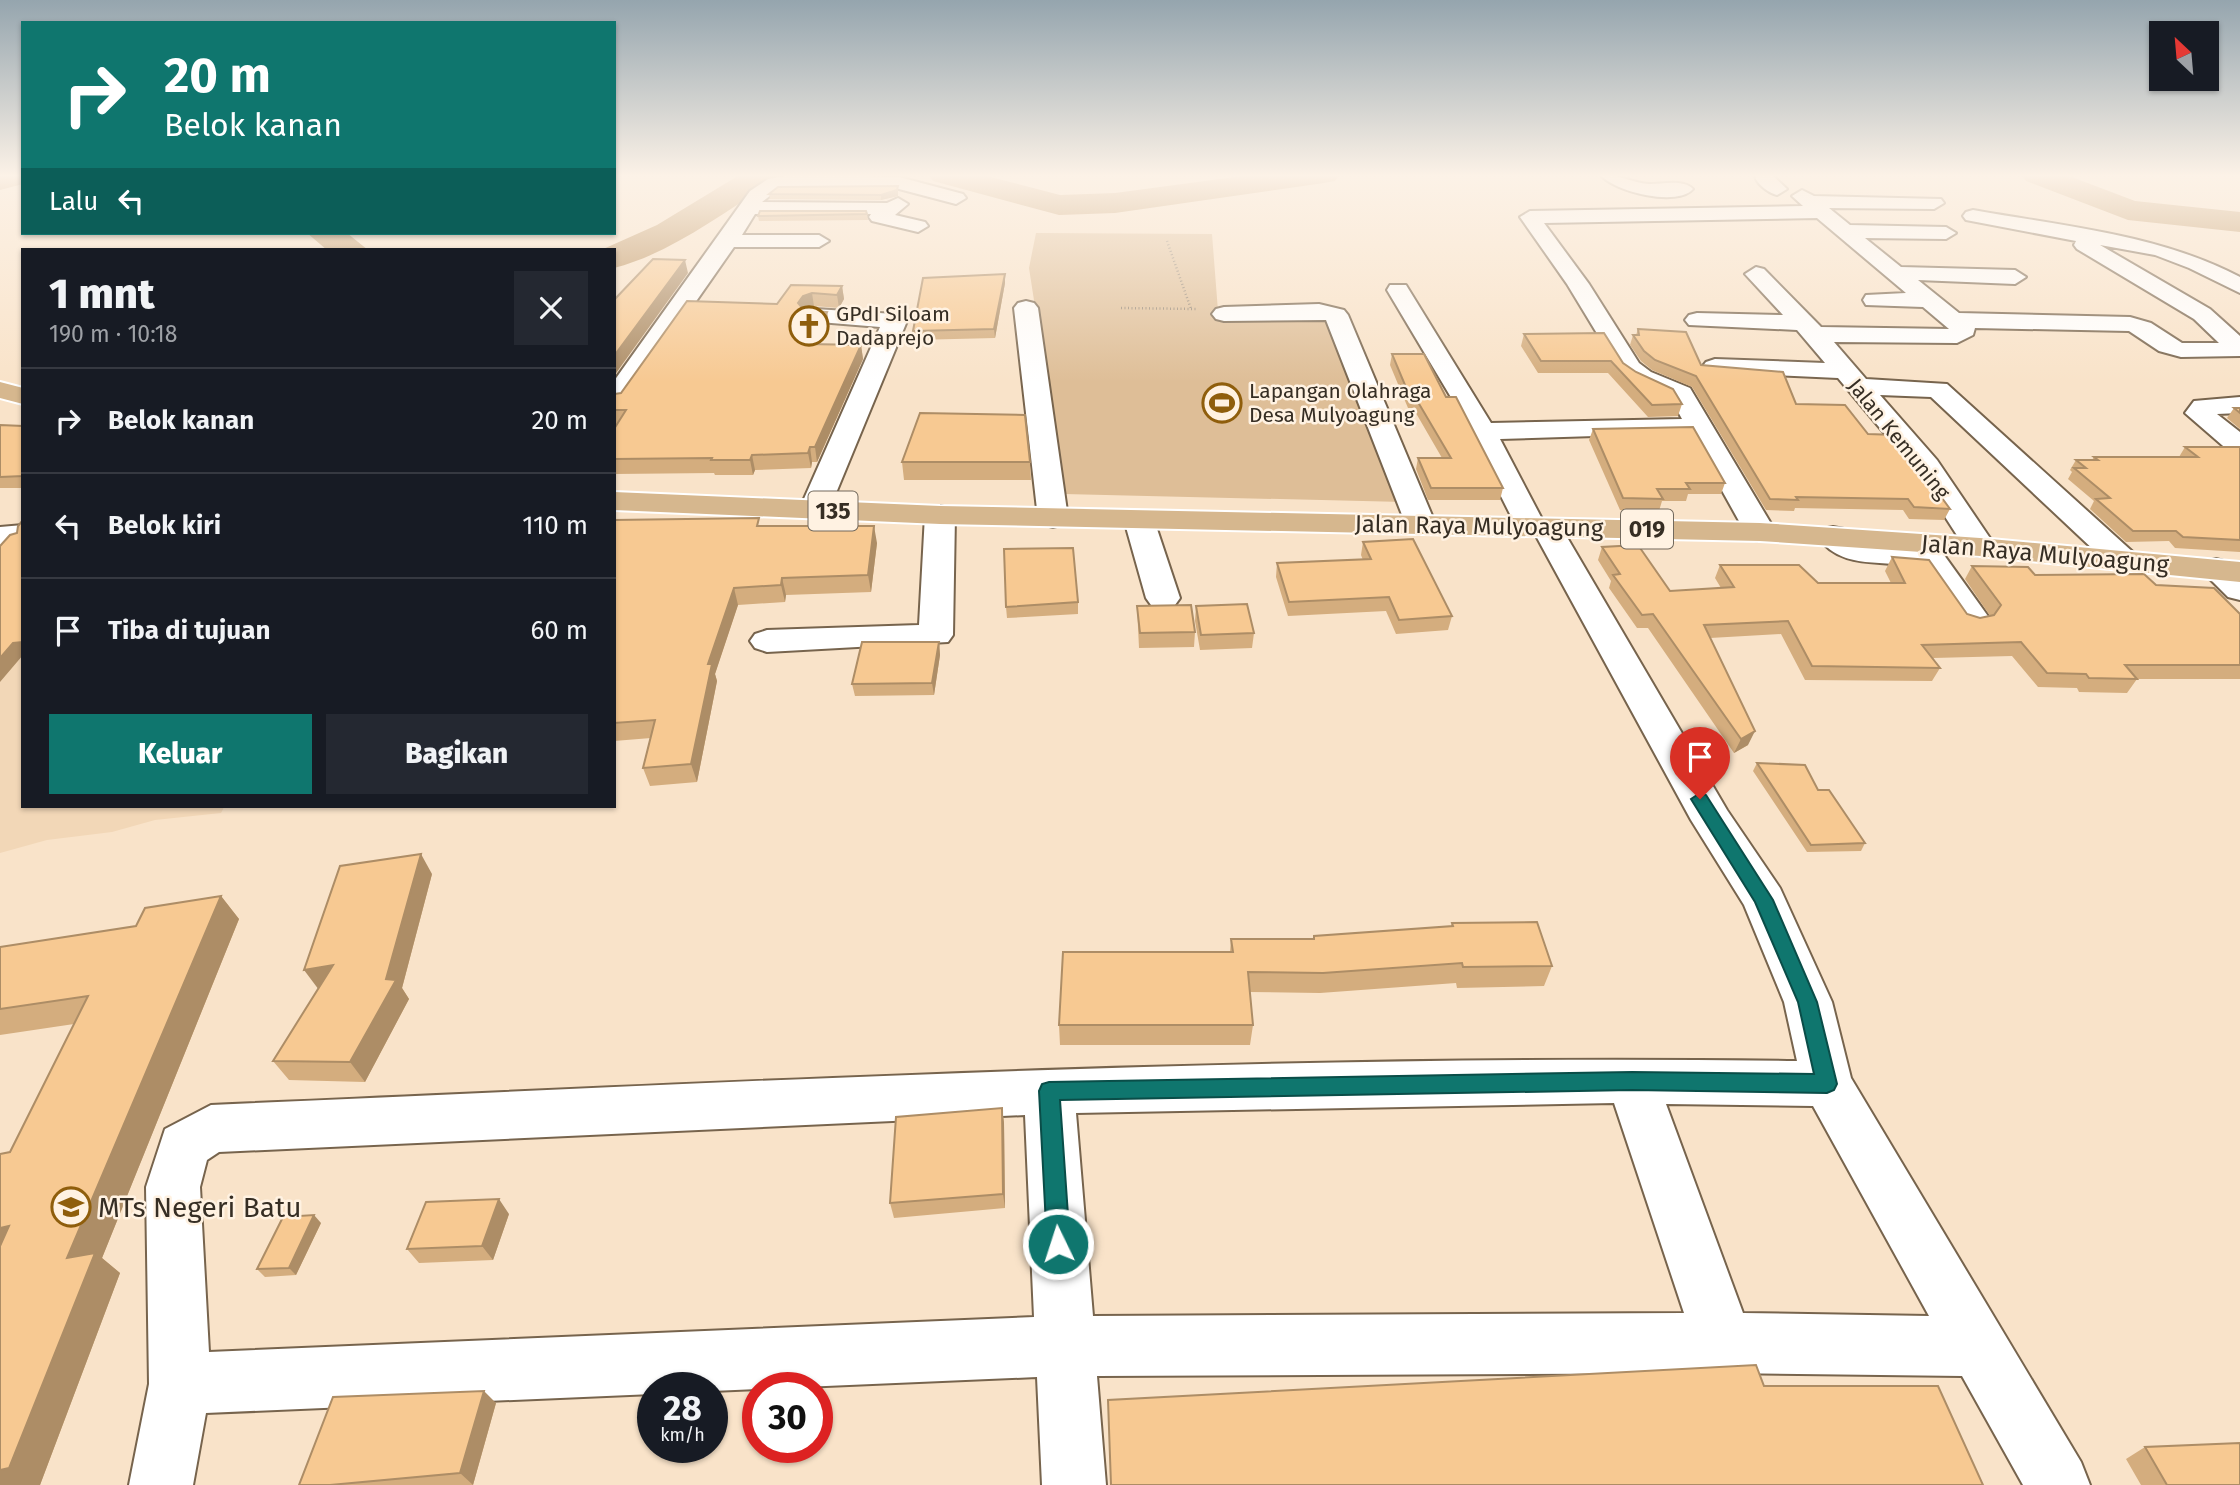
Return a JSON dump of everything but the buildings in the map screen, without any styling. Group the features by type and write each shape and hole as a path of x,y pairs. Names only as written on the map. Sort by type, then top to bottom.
{"main road":[{"path":"0,390 21,395"},
{"name":"135","path":"616,501 940,516 1053,518"},
{"name":"Jalan Raya Mulyoagung","path":"1053,518 1760,532 1980,547 2228,571"}],"street":[{"path":"616,397 726,243"},
{"path":"1548,243 1578,284 1630,368 1642,377 1681,394 1760,532"},
{"path":"1697,320 1809,328 1964,333 1965,330 1862,243"},
{"path":"2080,243 2202,314 2240,348"},
{"path":"2123,243 2160,250 2197,263 2240,286"},
{"path":"1895,273 2015,277"},
{"name":"Jalan Kemuning","path":"1756,274 1809,328 1927,466 1980,547"},
{"path":"1398,289 1712,820 1764,900 1808,1002 1827,1084 2058,1485"},
{"path":"2168,295 2240,296"},
{"path":"1874,300 1928,300"},
{"path":"1026,308 1053,518"},
{"path":"1224,314 1319,311 1336,315 1421,525"},
{"path":"2202,314 2240,312"},
{"path":"814,510 895,321 815,316"},
{"path":"1953,320 2130,324 2144,327 2169,346 2179,350 2240,348"},
{"path":"1715,367 1851,378 1938,390 2124,561"},
{"path":"2240,405 2203,407 2198,413 2240,446"},
{"path":"1482,430 1702,427"},
{"path":"767,641 936,635 940,516"},
{"path":"1139,520 1163,598"},
{"path":"1833,536 1853,551 1923,558 1933,562 1973,619"},
{"path":"2228,571 2240,590"},
{"path":"161,1485 180,1384 173,1187 184,1146 211,1129 1049,1091 1632,1081 1827,1084"},
{"path":"1632,1081 1724,1343"},
{"path":"1049,1091 1074,1485"},
{"path":"180,1384 1064,1346 1724,1343 1977,1346"}],"path":[{"path":"1168,243 1191,309"},
{"path":"1121,309 1191,309 1224,314"}],"shaded area":[{"path":"1034,243 1213,243 1218,311 1210,312 1217,315 1331,316 1404,502 1064,494 1029,268"},
{"path":"21,628 21,808 224,808 221,813 155,820 112,832 47,840 0,853 0,638"}],"waterway":[{"path":"340,243 347,248"},
{"path":"616,256 644,243"}],"place":[{"name":"GPdI Siloam Dadaprejo","path":"809,326"},
{"name":"Lapangan Olahraga Desa Mulyoagung","path":"1222,403"},
{"name":"MTs Negeri Batu","path":"71,1207"}],"route":[{"path":"1058,1244 1049,1091 1632,1081 1827,1084 1808,1002 1764,900 1700,799"}]}
